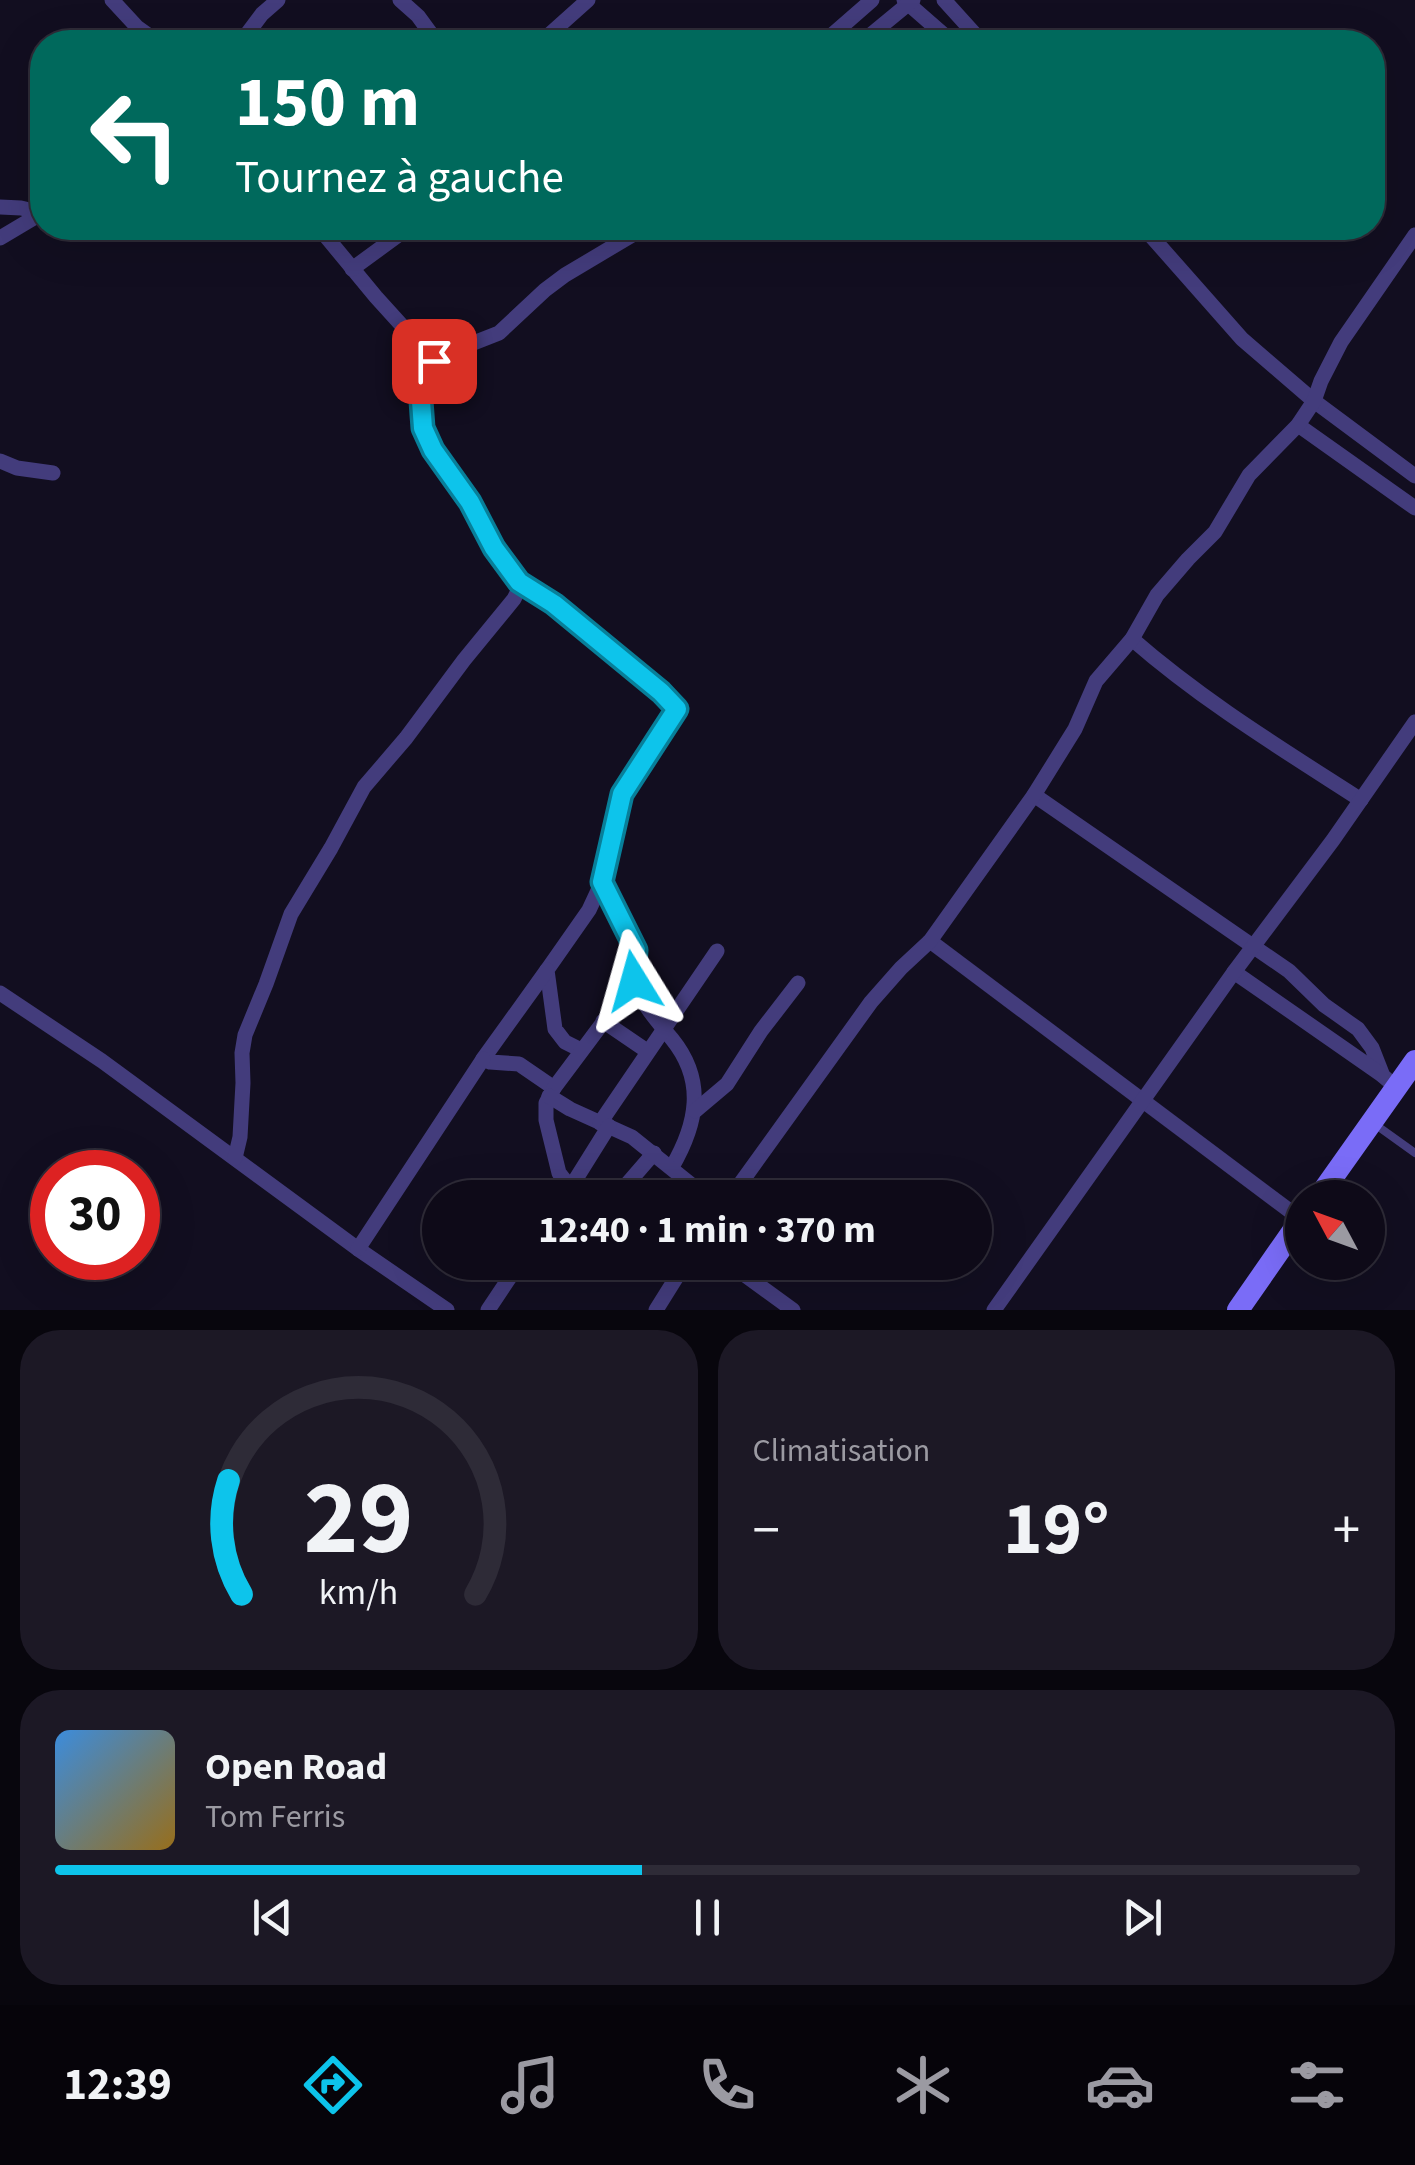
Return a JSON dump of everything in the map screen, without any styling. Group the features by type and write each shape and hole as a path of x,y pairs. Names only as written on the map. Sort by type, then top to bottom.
{"street":[{"path":"112,0 141,30"},
{"path":"247,30 259,7 278,0"},
{"path":"400,0 428,30"},
{"path":"554,30 588,0"},
{"path":"839,30 872,0"},
{"path":"944,0 971,30"},
{"path":"876,30 909,1 939,30"},
{"path":"0,207 30,211"},
{"path":"0,238 30,221"},
{"path":"743,1180 870,1002 930,941 1034,795 1075,729 1096,681 1132,639 1170,579 1216,532 1249,475 1298,426 1341,342 1415,234"},
{"path":"329,240 434,361"},
{"path":"352,269 392,240"},
{"path":"358,1249 483,1059 588,910 602,882 622,794 677,709 554,604 519,582 494,548 423,428 421,401 434,361 500,333 565,274 619,240"},
{"path":"1155,240 1242,339 1314,401 1415,476"},
{"path":"1298,426 1415,508"},
{"path":"0,460 17,468 52,473"},
{"path":"235,1158 240,1137 245,1034 291,914 364,788 514,599 519,582"},
{"path":"1132,639 1263,738 1361,800"},
{"path":"994,1310 1415,722"},
{"path":"1034,795 1289,971 1324,1005 1366,1037 1390,1082"},
{"path":"602,882 636,950 634,981 651,1014 676,1042 692,1074 695,1110 672,1167"},
{"path":"930,941 1285,1207"},
{"path":"574,1180 647,1052 717,952"},
{"path":"548,970 556,1028 565,1042 581,1050"},
{"path":"1234,972 1390,1082"},
{"path":"562,1180 545,1110 552,1092 634,981"},
{"path":"695,1110 727,1084 798,983"},
{"path":"0,993 117,1072 446,1310"},
{"path":"1322,1031 1324,1005"},
{"path":"603,1021 647,1052"},
{"path":"483,1059 519,1064 552,1092 604,1125 632,1137 687,1180"},
{"path":"1331,1180 1372,1123 1390,1082 1415,1060"},
{"path":"631,1180 654,1153"},
{"path":"1243,1308 1285,1245"},
{"path":"488,1310 508,1280"},
{"path":"656,1310 675,1280"},
{"path":"752,1280 794,1310"}],"lane":[{"path":"1372,1123 1415,1153"}],"route":[{"path":"434,361 421,401 423,428 433,450 481,520 494,548 519,582 554,604 677,709 622,794 602,882 636,950 634,981"}]}
